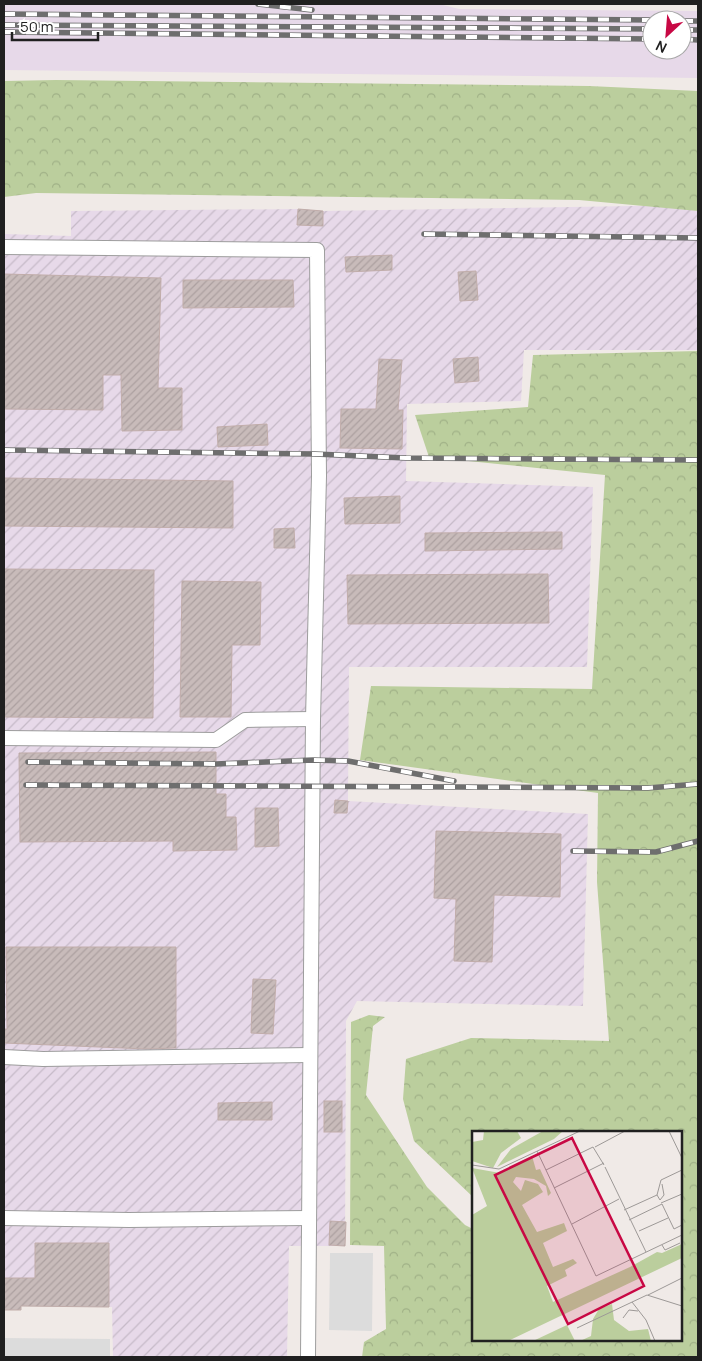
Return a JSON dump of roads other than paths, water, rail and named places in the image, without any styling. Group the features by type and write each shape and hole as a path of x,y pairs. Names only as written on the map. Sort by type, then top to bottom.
{"lane":[{"path":"4,247 317,250 319,476 313,719 308,1357"},
{"path":"4,738 216,740 246,720 313,719"},
{"path":"4,1056 43,1060 310,1055"},
{"path":"4,1218 129,1220 309,1218"}],"railway":[{"path":"258,4 312,10"},
{"path":"4,14 642,20"},
{"path":"692,21 698,21"},
{"path":"4,25 642,29"},
{"path":"692,30 698,30"},
{"path":"4,32 642,39"},
{"path":"692,40 698,40"},
{"path":"424,234 698,238"},
{"path":"4,450 315,454 406,458 698,460"},
{"path":"28,762 216,764 313,760 348,761 454,781"},
{"path":"26,785 648,788 698,784"},
{"path":"573,851 656,852 698,841"}]}
